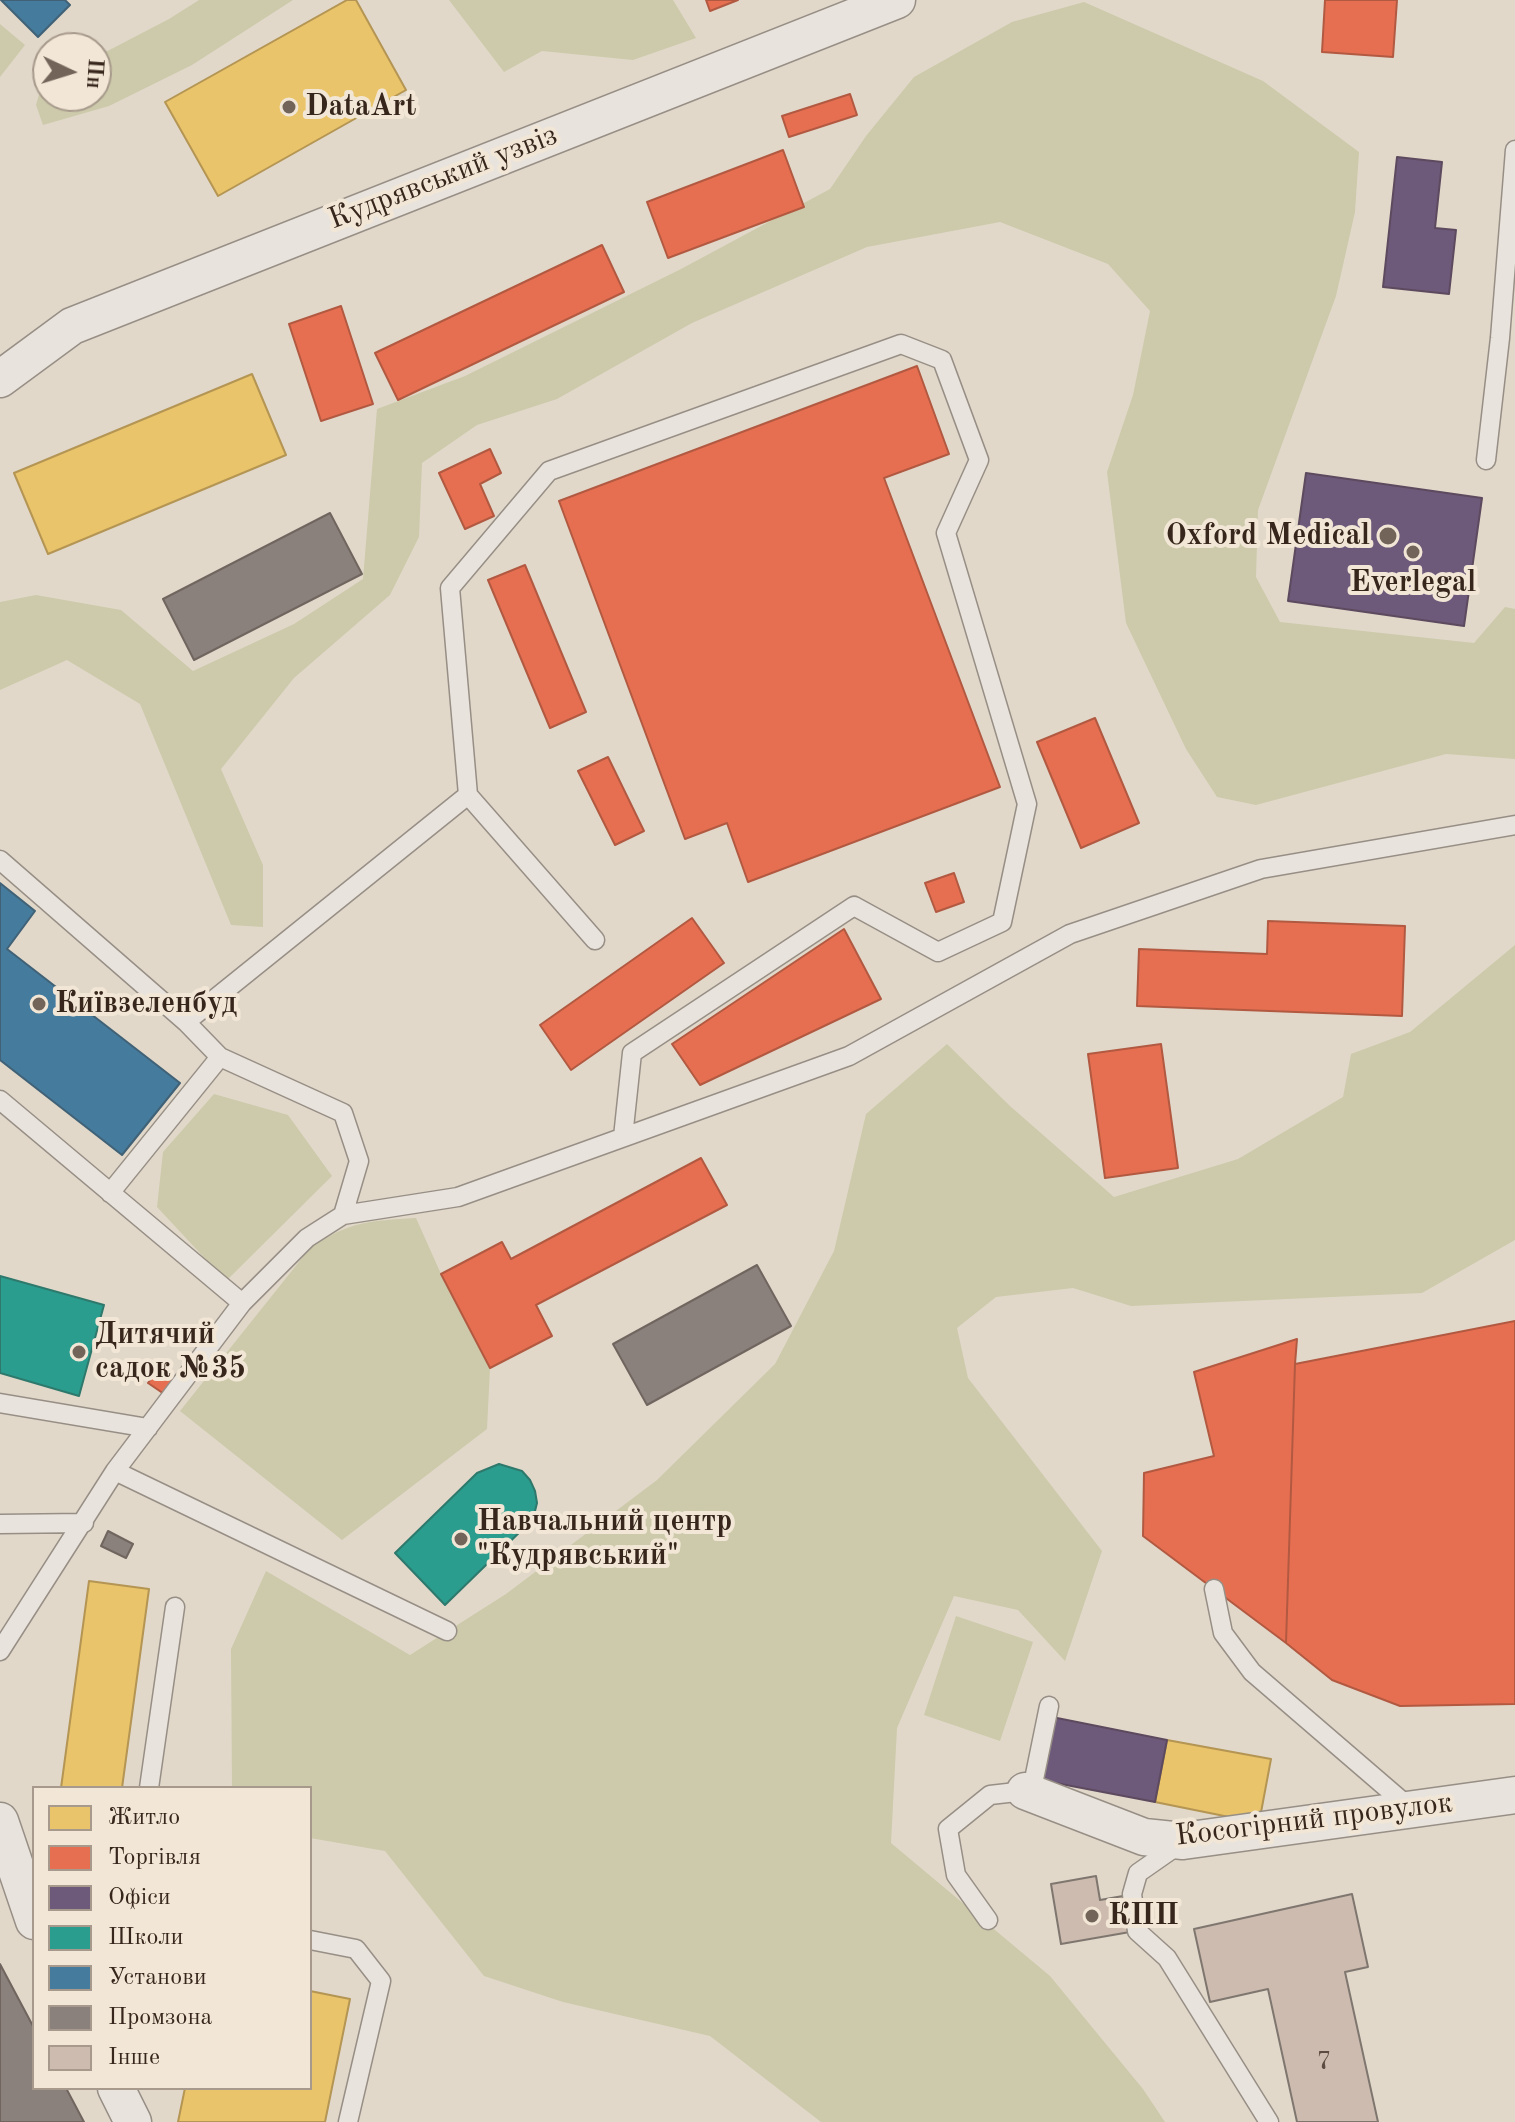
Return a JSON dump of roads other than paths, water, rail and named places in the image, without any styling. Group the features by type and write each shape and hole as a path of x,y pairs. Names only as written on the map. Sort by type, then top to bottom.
{"street":[{"name":"Кудрявський узвіз","path":"0,379 72,326 897,0"},
{"name":"Косогірний провулок","path":"1028,1792 1144,1837 1183,1841 1515,1795"},
{"path":"0,1821 32,1915"},
{"path":"117,2090 133,2122"}],"lane":[{"path":"1486,460 1500,338 1515,150"},
{"path":"595,940 468,795 450,588 549,471 901,344 942,360 979,460 946,533 1027,804 1002,922 938,952 854,906 632,1053 623,1137"},
{"path":"186,1022 468,795"},
{"path":"0,1651 115,1471 242,1303 307,1238 343,1215 458,1197 849,1056 1070,934 1261,869 1515,825"},
{"path":"0,860 186,1022 220,1057 343,1113 359,1161 343,1215"},
{"path":"110,1193 220,1057"},
{"path":"0,1100 242,1303"},
{"path":"0,1403 148,1428"},
{"path":"115,1471 447,1631"},
{"path":"0,1524 84,1523"},
{"path":"1214,1589 1223,1633 1252,1672 1412,1810"},
{"path":"149,1786 175,1607"},
{"path":"988,1920 956,1875 948,1829 990,1795 1028,1792 1049,1706"},
{"path":"1183,1841 1138,1873 1132,1894 1137,1931 1167,1958 1269,2122"},
{"path":"312,1940 356,1949 381,1981 348,2122"}],"place":[{"name":"DataArt","path":"289,107"},
{"name":"Oxford Medical","path":"1388,536"},
{"name":"Everlegal","path":"1413,552"},
{"name":"Київзеленбуд","path":"39,1004"},
{"name":"Дитячий садок №35","path":"79,1352"},
{"name":"Навчальний центр \"Кудрявський\"","path":"461,1539"},
{"name":"КПП","path":"1092,1916"}]}
